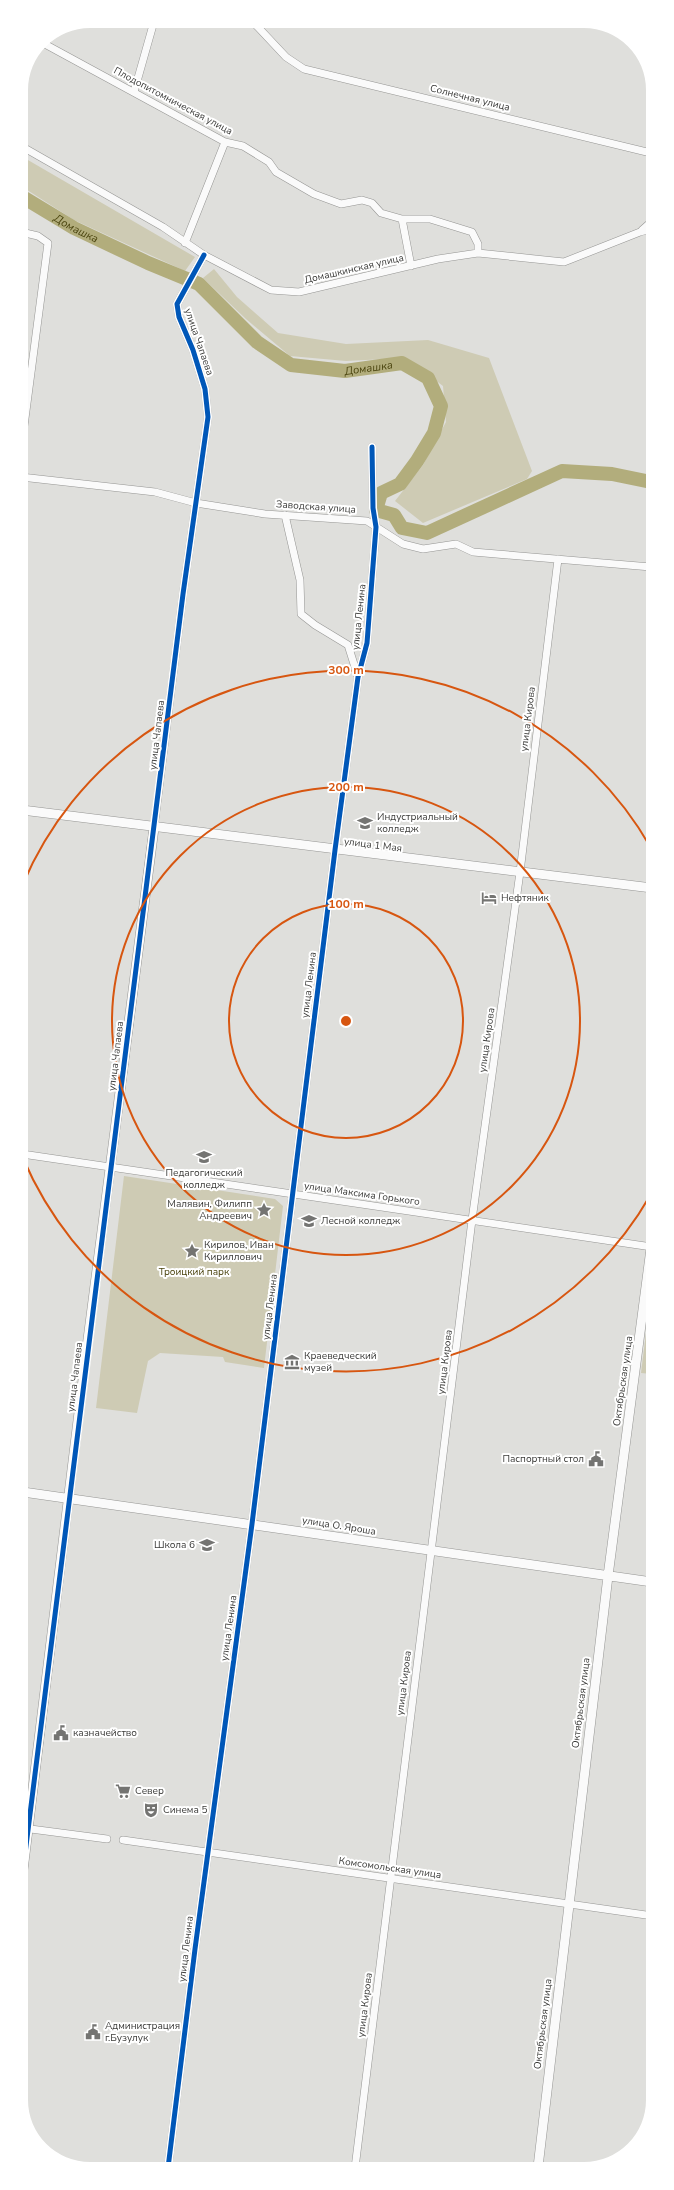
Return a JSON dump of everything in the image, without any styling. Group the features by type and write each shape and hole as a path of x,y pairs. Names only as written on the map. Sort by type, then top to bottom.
{"main road":[{"name":"улица 1 Мая","path":"28,811 154,828 646,887"},
{"name":"улица Чапаева","path":"28,1814 70,1499 154,828"},
{"name":"Октябрьская улица","path":"539,2162 608,1576 646,1290"},
{"name":"улица О. Яроша","path":"28,1493 646,1581"}],"street":[{"path":"134,92 152,28"},
{"name":"Солнечная улица","path":"259,28 286,57 304,69 646,152"},
{"name":"Плодопитомническая улица","path":"47,45 225,142 243,146 269,162 276,172 314,194 341,204 362,200 372,203 381,213 402,219 430,218 472,232 478,244 478,253"},
{"path":"185,243 225,142"},
{"name":"Домашкинская улица","path":"28,150 163,227 185,243 204,254 272,290 299,292 411,266 478,253 564,262 646,230"},
{"path":"402,219 411,266"},
{"path":"640,232 646,227"},
{"path":"28,234 38,236 48,243 28,396"},
{"name":"улица Чапаева","path":"154,828 208,417 205,389 193,350 179,316 177,304 184,294 204,254"},
{"name":"улица Ленина","path":"169,2162 252,1524 335,850 358,677 367,643 376,527 373,508 372,447"},
{"name":"Заводская улица","path":"28,478 155,492 196,503 285,515 367,521 403,544 423,549 456,544 473,552 646,567"},
{"path":"285,515 300,580 301,614 315,625 348,645 358,677"},
{"name":"улица Кирова","path":"356,2162 472,1220 520,872 558,559"},
{"name":"улица Максима Горького","path":"28,1155 646,1244"},
{"path":"28,1829 107,1838"},
{"name":"Комсомольская улица","path":"123,1840 646,1915"}],"green space":[{"path":"28,160 195,257 185,271 74,220 28,190"},
{"path":"214,269 237,297 278,333 346,344 428,340 489,358 532,471 527,479 423,523 395,501 423,465 446,422 443,386 406,358 346,361 290,356 246,319 203,278"},
{"name":"Троицкий парк","path":"124,1176 275,1199 283,1206 264,1368 225,1362 223,1357 160,1353 148,1361 137,1413 96,1408"},
{"path":"646,1333 646,1373 641,1373"}],"waterway":[{"name":"Домашка","path":"28,200 74,228 148,263 199,284 257,342 291,365 345,371 402,363 428,378 441,406 434,433 417,461 400,484 381,493 376,510 394,515 402,528 427,533 562,471 612,474 646,481"}],"cycle path":[{"path":"28,1830 183,594 208,417 205,389 193,350 179,317 177,304 204,255"},
{"path":"169,2162 195,1949 252,1524 335,850 358,677 367,643 376,527 373,508 372,447"}],"place":[{"name":"Индустриальный колледж","path":"365,823"},
{"name":"Нефтяник","path":"489,898"},
{"name":"Педагогический колледж","path":"204,1157"},
{"name":"Малявин, Филипп Андреевич","path":"264,1210"},
{"name":"Лесной колледж","path":"309,1221"},
{"name":"Кирилов, Иван Кириллович","path":"192,1251"},
{"name":"Краеведческий музей","path":"292,1362"},
{"name":"Паспортный стол","path":"596,1459"},
{"name":"Школа 6","path":"207,1545"},
{"name":"казначейство","path":"61,1733"},
{"name":"Север","path":"123,1791"},
{"name":"Синема 5","path":"151,1810"},
{"name":"Администрация г.Бузулук","path":"93,2032"}]}
